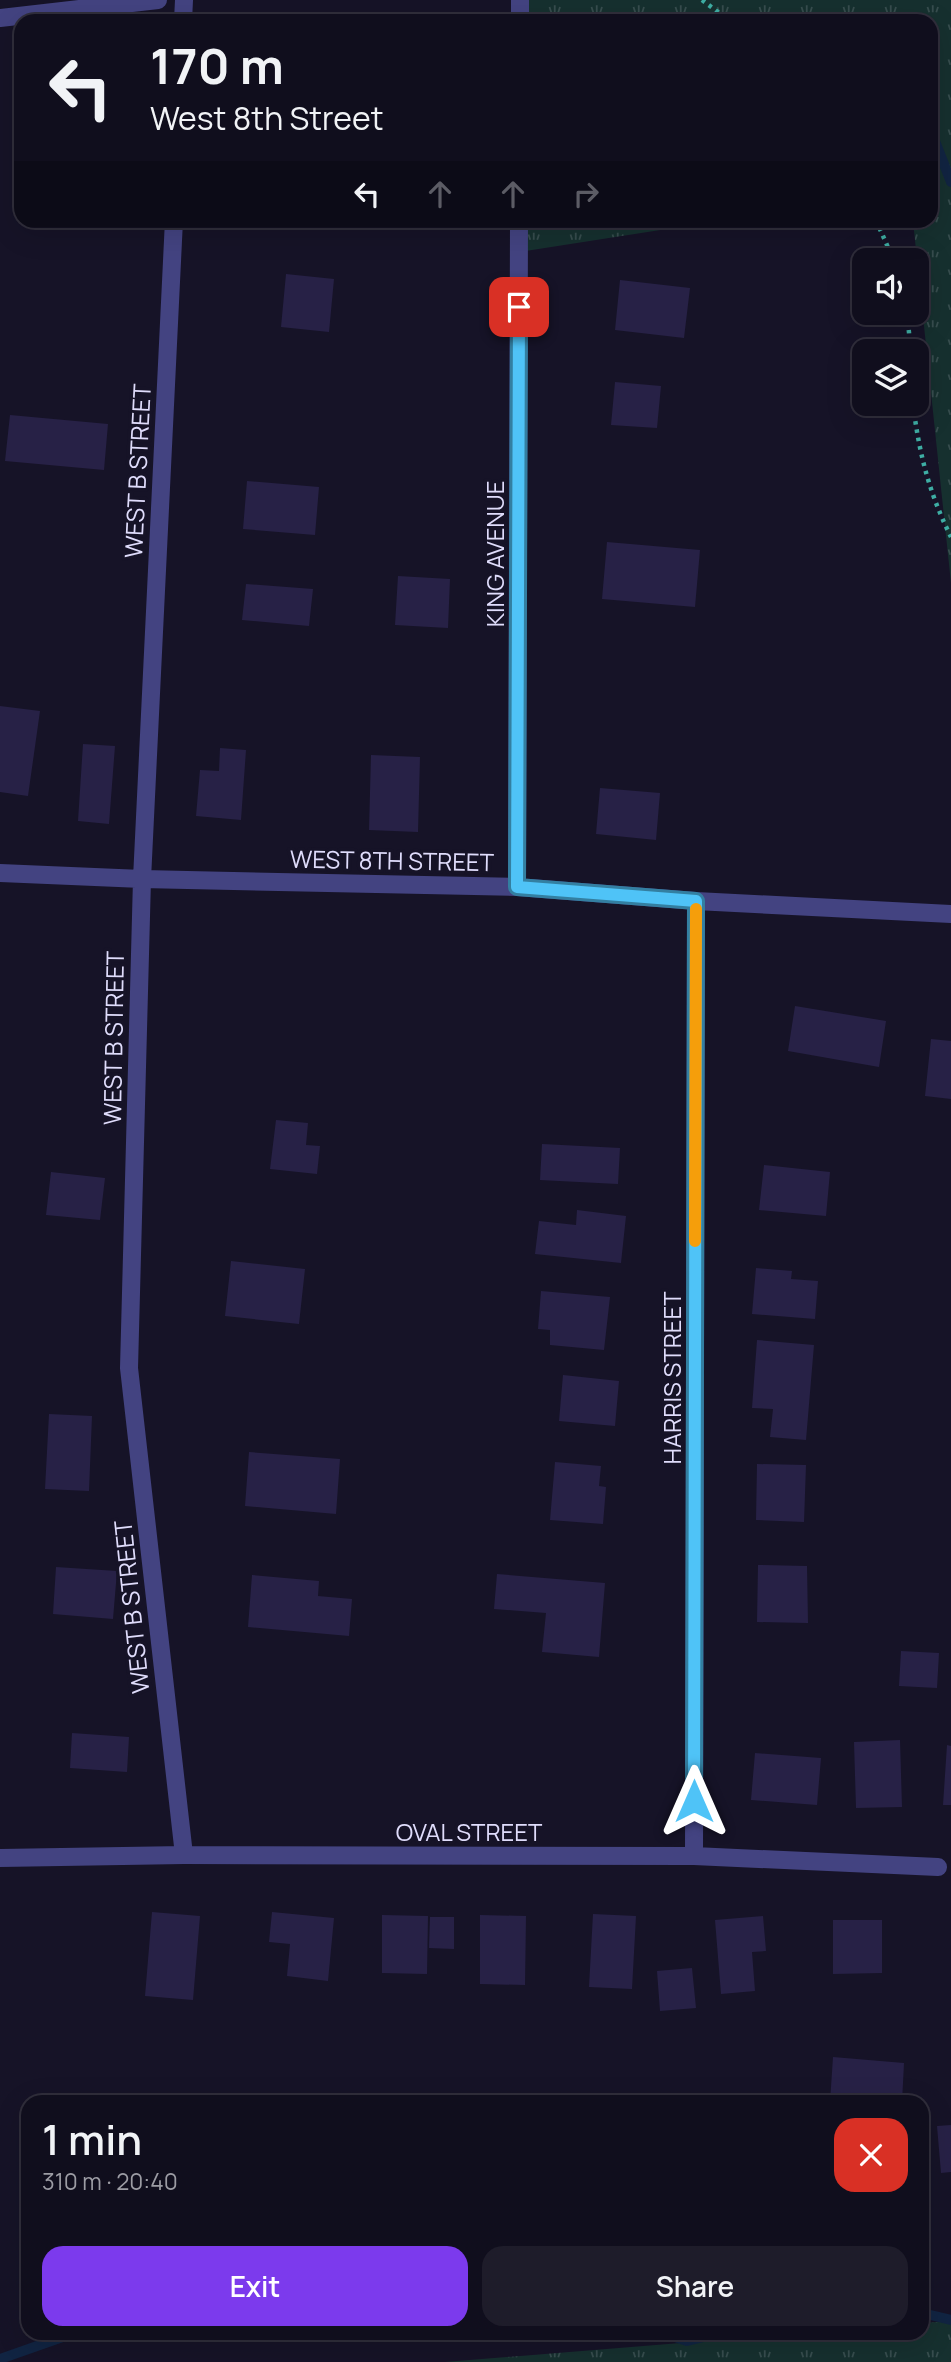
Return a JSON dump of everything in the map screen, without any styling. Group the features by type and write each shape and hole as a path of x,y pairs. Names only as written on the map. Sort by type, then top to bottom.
{"street":[{"path":"35,14 158,0"},
{"name":"WEST B STREET","path":"174,228 142,879 129,1368 184,1855"},
{"name":"KING AVENUE","path":"517,887 519,228"},
{"name":"WEST 8TH STREET","path":"0,873 142,879 517,887 696,901 951,914"},
{"name":"HARRIS STREET","path":"694,1856 696,901"},
{"name":"OVAL STREET","path":"0,1858 184,1855 694,1856 937,1867"}],"path":[{"path":"702,0 721,14"},
{"path":"880,228 888,248"},
{"path":"915,416 919,447 931,492 951,537"}],"green space":[{"path":"520,0 951,0 951,583 929,373 929,339 925,339 924,325 929,325 929,248 916,248 914,228 938,228 938,14 520,14"},
{"path":"519,228 673,228 519,252"},
{"path":"951,2321 951,2362 445,2362 717,2340 929,2340 929,2323"}],"building":[{"path":"286,274 334,279 329,332 281,327"},
{"path":"620,280 690,288 684,338 615,330"},
{"path":"615,382 661,386 657,428 611,425"},
{"path":"10,415 108,424 104,470 5,461"},
{"path":"247,481 319,487 315,535 243,529"},
{"path":"607,542 700,550 695,607 602,599"},
{"path":"398,576 450,579 448,628 395,625"},
{"path":"246,584 313,589 309,626 242,620"},
{"path":"0,706 40,711 28,796 0,792"},
{"path":"83,744 115,746 109,824 78,821"},
{"path":"220,748 246,750 241,820 196,816 200,770 219,771"},
{"path":"371,755 420,757 418,832 369,830"},
{"path":"600,788 660,793 656,840 596,834"},
{"path":"795,1006 886,1021 879,1067 788,1051"},
{"path":"931,1039 951,1041 951,1099 925,1096"},
{"path":"276,1120 308,1123 306,1145 320,1146 317,1174 270,1169"},
{"path":"542,1144 620,1148 618,1184 540,1180"},
{"path":"764,1165 830,1172 826,1216 759,1210"},
{"path":"51,1172 105,1178 100,1220 46,1215"},
{"path":"577,1210 626,1216 621,1263 535,1254 539,1221 576,1225"},
{"path":"231,1261 305,1269 299,1324 225,1316"},
{"path":"756,1268 792,1271 791,1279 818,1281 815,1319 752,1314"},
{"path":"541,1291 610,1297 604,1350 550,1345 550,1330 538,1329"},
{"path":"757,1340 814,1345 806,1440 770,1437 773,1409 752,1408"},
{"path":"563,1375 619,1381 615,1426 559,1421"},
{"path":"49,1414 92,1416 89,1491 45,1489"},
{"path":"249,1452 340,1459 336,1514 245,1506"},
{"path":"555,1462 601,1466 599,1486 606,1487 603,1524 550,1520"},
{"path":"757,1464 806,1465 804,1522 756,1520"},
{"path":"758,1565 807,1566 808,1623 757,1622"},
{"path":"56,1567 117,1571 113,1619 53,1614"},
{"path":"497,1574 605,1583 599,1657 542,1652 546,1613 494,1609"},
{"path":"252,1575 319,1581 318,1596 352,1599 349,1636 248,1627"},
{"path":"901,1651 939,1653 937,1688 899,1686"},
{"path":"72,1733 129,1737 127,1772 70,1768"},
{"path":"900,1740 902,1807 856,1808 854,1742"},
{"path":"947,1745 951,1746 951,1805 943,1805"},
{"path":"755,1753 821,1758 817,1805 751,1800"},
{"path":"152,1912 200,1916 193,2000 145,1996"},
{"path":"272,1912 334,1918 328,1981 287,1976 290,1944 269,1942"},
{"path":"593,1914 636,1916 632,1989 589,1987"},
{"path":"382,1915 428,1916 427,1974 382,1973"},
{"path":"480,1915 526,1916 525,1985 480,1984"},
{"path":"763,1916 766,1951 752,1952 755,1991 721,1994 715,1920"},
{"path":"430,1917 454,1917 454,1949 429,1948"},
{"path":"833,1920 882,1920 882,1973 833,1974"},
{"path":"692,1968 696,2008 660,2011 657,1971"},
{"path":"833,2057 904,2063 902,2095 830,2095"},
{"path":"951,2125 951,2172 941,2173 937,2126"}],"waterway":[{"path":"938,149 951,182"},
{"path":"929,2315 951,2320"},
{"path":"0,2359 54,2340"},
{"path":"684,2340 691,2340"}],"slow traffic":[{"path":"695,1241 696,909"}],"route":[{"path":"519,307 517,887 696,901 694,1801"}]}
